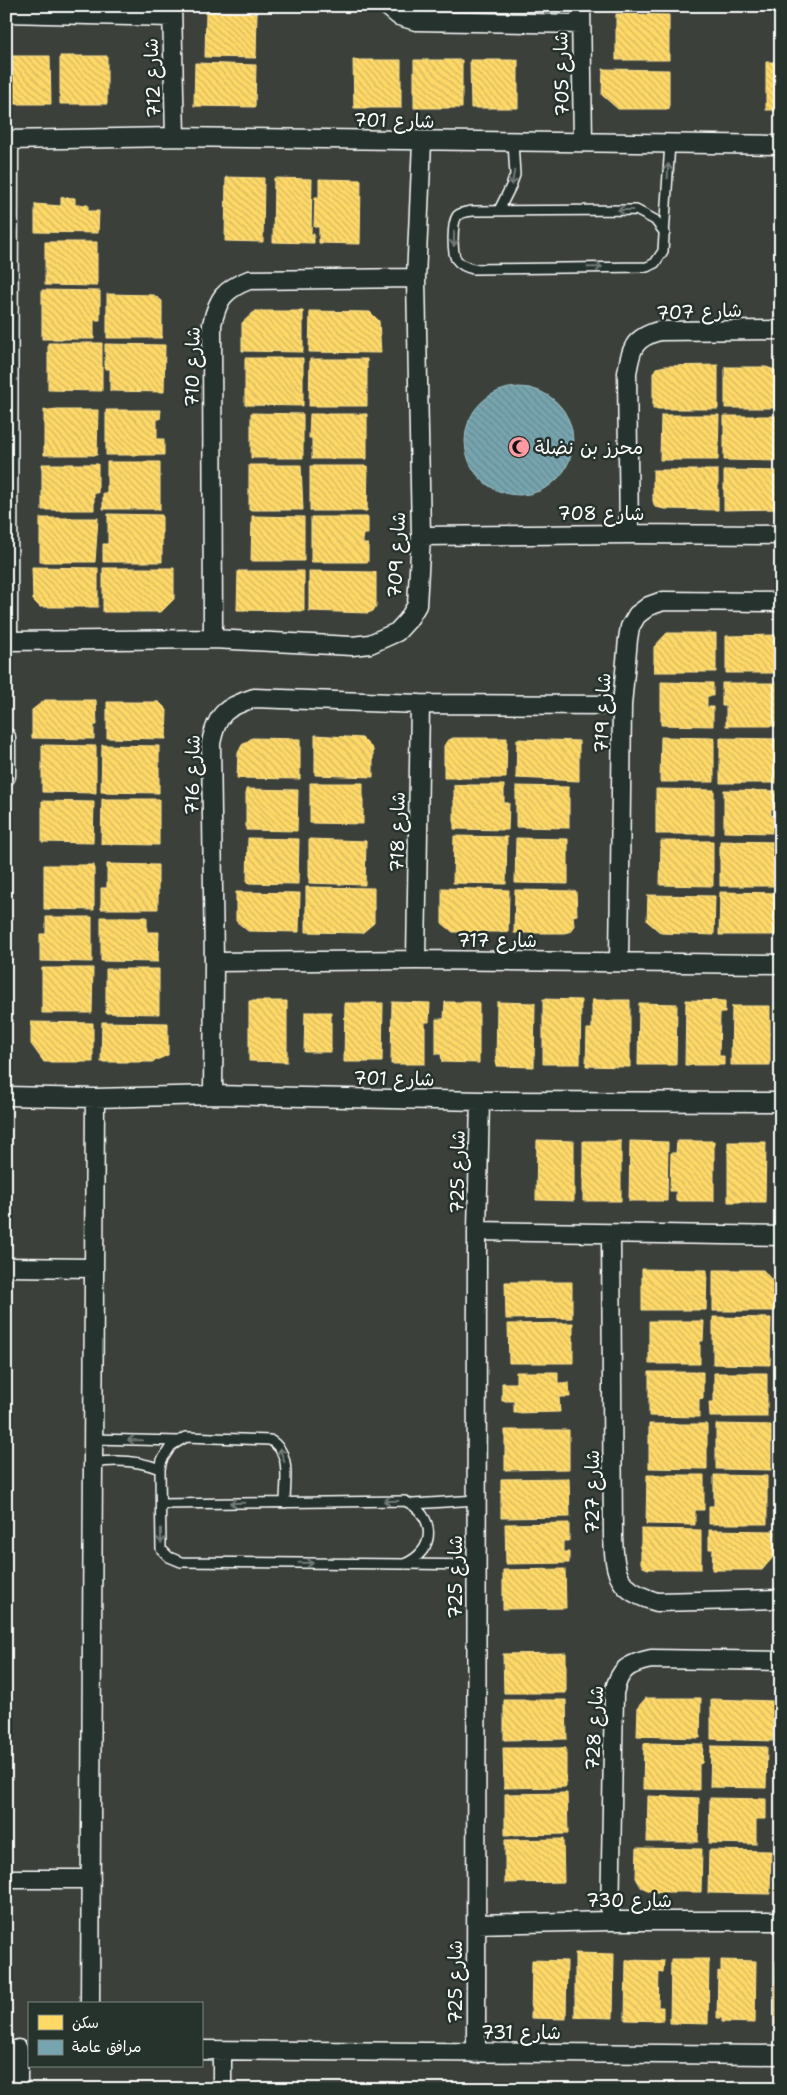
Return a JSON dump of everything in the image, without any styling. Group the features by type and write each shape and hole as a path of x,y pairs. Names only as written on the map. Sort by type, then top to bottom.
{"street":[{"path":"387,6 399,16 416,21 581,24"},
{"name":"شارع 705","path":"581,6 583,142"},
{"name":"شارع 712","path":"6,13 172,12 175,137"},
{"name":"شارع 701","path":"8,140 175,137 422,142 781,145"},
{"path":"7,641 8,140"},
{"name":"شارع 709","path":"7,641 213,639 352,646 370,644 397,632 408,620 417,605 421,536 416,278 422,142"},
{"name":"شارع 710","path":"213,639 212,324 217,304 227,291 249,280 416,278"},
{"name":"شارع 707","path":"629,534 627,373 630,355 637,340 646,334 659,330 781,330"},
{"name":"شارع 708","path":"421,536 781,535"},
{"name":"شارع 719","path":"619,962 622,704 630,628 638,615 649,606 663,601 781,602"},
{"name":"شارع 716","path":"213,1095 212,743 214,727 223,711 239,702 254,698 420,704 622,704"},
{"name":"شارع 718","path":"416,960 420,704"},
{"path":"6,737 6,776"},
{"name":"شارع 717","path":"214,962 416,960 781,964"},
{"name":"شارع 701","path":"6,1096 95,1098 213,1095 480,1101 781,1102"},
{"path":"90,2002 95,1098"},
{"name":"شارع 725","path":"476,2054 477,1231 480,1101"},
{"path":"477,1231 781,1236"},
{"name":"شارع 727","path":"611,1234 613,1537 614,1563 621,1582 638,1596 657,1602 781,1599"},
{"path":"6,1267 94,1268"},
{"name":"شارع 728","path":"610,1920 614,1693 617,1680 624,1669 637,1662 651,1659 781,1661"},
{"path":"6,1879 90,1879"},
{"name":"شارع 730","path":"477,1924 610,1920 781,1921"},
{"path":"18,2049 18,2089"},
{"name":"شارع 731","path":"202,2050 476,2054 781,2054"},
{"path":"222,2051 222,2089"}],"lane":[{"path":"499,210 515,175 513,142"},
{"path":"665,233 655,220 636,210 472,211 462,212 454,223 453,251 462,265 473,269 647,267 655,263 662,251 665,233 670,143"},
{"path":"285,1503 285,1462 281,1449 276,1444 270,1440 186,1437 178,1441 166,1453 160,1469 161,1549 169,1557 181,1562 476,1564"},
{"path":"93,1439 178,1441"},
{"path":"93,1463 125,1460 149,1464 160,1469"},
{"path":"413,1504 477,1500"},
{"path":"161,1504 405,1501 413,1504 426,1519 428,1537 420,1554 404,1564"}],"building: سكن":[{"path":"618,6 669,6 669,9 618,8"},
{"path":"678,6 735,6 735,8 677,8"},
{"path":"206,12 257,13 256,58 205,57"},
{"path":"616,14 669,15 669,60 616,60"},
{"path":"6,56 50,56 51,104 6,104"},
{"path":"60,56 107,56 107,104 60,104"},
{"path":"353,60 401,60 401,108 354,108"},
{"path":"414,60 462,60 462,108 414,108"},
{"path":"470,60 518,60 518,108 471,108"},
{"path":"766,62 781,62 781,110 766,110"},
{"path":"195,63 256,65 255,107 194,106"},
{"path":"603,69 669,70 669,109 618,109 602,95"},
{"path":"226,177 264,178 263,242 225,241"},
{"path":"274,178 312,179 311,234 314,234 314,243 273,242"},
{"path":"319,179 361,180 360,244 319,243 319,227 314,227 315,197 319,197"},
{"path":"61,197 75,198 75,205 88,205 88,211 99,211 98,233 35,232 35,204 61,206"},
{"path":"45,242 97,242 97,286 45,285"},
{"path":"42,290 100,291 100,320 94,320 94,339 42,339"},
{"path":"107,294 154,295 162,301 162,338 107,338"},
{"path":"255,311 303,311 303,352 242,351 242,323"},
{"path":"310,311 370,312 379,321 381,353 309,352"},
{"path":"48,343 102,343 102,391 48,390"},
{"path":"105,344 165,345 164,392 110,391 110,369 105,369"},
{"path":"245,358 303,358 303,406 245,405"},
{"path":"310,359 367,359 367,406 309,406"},
{"path":"718,365 718,409 653,409 653,373 656,368 665,366"},
{"path":"725,367 766,367 775,370 781,375 781,408 725,408"},
{"path":"44,410 98,410 97,455 44,455"},
{"path":"106,410 161,410 160,419 157,419 157,439 164,439 164,455 106,455"},
{"path":"251,413 303,414 303,458 251,458"},
{"path":"310,414 367,414 367,459 312,459 312,438 309,438"},
{"path":"661,415 719,415 718,460 660,460"},
{"path":"724,416 781,416 781,461 724,460"},
{"path":"107,462 160,462 160,509 103,509 103,493 107,493"},
{"path":"42,464 98,464 98,493 94,493 94,510 42,510"},
{"path":"249,465 301,465 303,510 249,510"},
{"path":"310,466 368,466 367,511 310,511"},
{"path":"653,470 718,470 718,510 665,509 655,507 653,501"},
{"path":"724,470 781,471 781,507 778,509 724,510"},
{"path":"108,514 162,515 162,562 103,562 103,544 108,544"},
{"path":"252,516 304,517 304,561 251,561"},
{"path":"311,517 368,517 368,534 363,534 363,544 368,544 368,562 311,562"},
{"path":"40,518 98,518 95,562 40,562"},
{"path":"32,567 98,568 98,607 40,607 33,600"},
{"path":"103,568 174,568 174,599 161,612 103,612"},
{"path":"238,571 304,571 304,611 237,610"},
{"path":"309,571 376,572 376,606 373,611 368,613 309,611"},
{"path":"667,633 716,633 716,672 654,672 654,647"},
{"path":"778,635 781,638 781,673 726,673 726,636"},
{"path":"661,682 713,683 713,696 707,696 707,707 713,707 713,726 661,725"},
{"path":"722,683 777,683 777,726 726,726 726,706 722,706"},
{"path":"45,700 96,700 97,725 94,725 94,739 32,738 32,710"},
{"path":"107,702 159,702 167,710 166,739 107,738"},
{"path":"315,735 362,738 373,749 373,777 315,775"},
{"path":"661,737 714,738 714,782 660,782"},
{"path":"252,738 300,739 300,779 237,778 238,753 242,745"},
{"path":"453,738 507,738 506,778 444,778 444,746 447,741"},
{"path":"720,738 778,739 777,783 720,783"},
{"path":"517,739 579,741 579,781 516,778"},
{"path":"42,745 96,746 96,793 42,792"},
{"path":"102,745 159,746 159,793 101,792"},
{"path":"310,783 363,783 363,824 310,823"},
{"path":"454,785 504,785 504,803 509,803 508,830 454,829"},
{"path":"516,786 569,787 569,828 516,827"},
{"path":"246,789 298,790 297,831 246,830"},
{"path":"656,789 714,790 714,834 656,834"},
{"path":"724,790 778,791 778,809 771,809 771,815 777,817 779,822 777,829 772,833 724,832"},
{"path":"102,799 159,799 159,845 101,844"},
{"path":"42,801 94,802 93,843 42,842"},
{"path":"454,836 507,837 506,884 453,883"},
{"path":"248,838 299,839 298,884 247,883"},
{"path":"516,838 568,839 568,884 515,883"},
{"path":"309,839 366,841 365,885 309,883"},
{"path":"661,841 713,841 713,886 660,885"},
{"path":"720,841 778,842 778,886 720,886"},
{"path":"107,864 158,865 158,909 101,909 101,888 107,888"},
{"path":"44,865 94,865 94,910 44,909"},
{"path":"306,887 374,888 374,923 362,933 306,932"},
{"path":"442,888 509,890 508,932 453,932 442,923"},
{"path":"515,890 576,891 577,915 573,916 574,925 572,931 564,933 514,933"},
{"path":"236,892 300,893 299,932 248,931 236,921"},
{"path":"720,892 781,893 781,929 775,935 719,935"},
{"path":"648,895 715,896 714,935 661,933 647,921"},
{"path":"46,917 92,917 92,962 40,961 40,934 46,934"},
{"path":"101,917 147,917 147,932 159,932 158,962 101,961"},
{"path":"42,968 93,968 92,1013 42,1013"},
{"path":"106,969 159,969 159,1014 106,1013"},
{"path":"543,999 581,1000 580,1064 543,1064"},
{"path":"592,1000 630,1000 630,1067 586,1066 587,1029 592,1029"},
{"path":"686,1000 725,1001 725,1013 720,1013 719,1056 724,1056 724,1065 685,1065"},
{"path":"249,1001 287,1001 287,1062 249,1061"},
{"path":"392,1002 430,1003 429,1022 425,1022 425,1064 391,1064"},
{"path":"445,1002 479,1002 479,1063 442,1062 441,1054 436,1054 436,1019 444,1019"},
{"path":"497,1002 535,1003 534,1067 496,1066"},
{"path":"345,1003 383,1003 382,1062 344,1062"},
{"path":"639,1003 677,1004 676,1065 638,1065"},
{"path":"732,1006 770,1006 770,1065 731,1065"},
{"path":"305,1012 331,1012 331,1052 304,1052"},
{"path":"31,1022 93,1023 93,1062 44,1062 31,1044"},
{"path":"102,1022 168,1023 168,1055 152,1062 101,1062"},
{"path":"537,1140 574,1141 574,1201 536,1200"},
{"path":"583,1141 621,1141 621,1201 583,1201"},
{"path":"630,1141 668,1142 667,1201 629,1201"},
{"path":"677,1141 714,1141 714,1201 676,1201 676,1191 670,1191 671,1153 676,1153"},
{"path":"728,1142 766,1142 765,1202 728,1202"},
{"path":"642,1269 707,1270 706,1310 642,1310"},
{"path":"713,1270 763,1270 776,1285 777,1311 713,1311"},
{"path":"505,1282 572,1282 572,1318 506,1319"},
{"path":"713,1317 771,1318 770,1365 713,1364"},
{"path":"649,1321 704,1321 703,1341 700,1341 700,1364 649,1364"},
{"path":"573,1323 573,1363 509,1363 508,1324"},
{"path":"516,1372 558,1372 558,1383 569,1383 570,1397 559,1397 560,1412 514,1413 514,1401 502,1401 502,1383 516,1383"},
{"path":"649,1372 703,1372 703,1398 699,1399 699,1417 649,1416"},
{"path":"714,1373 767,1373 767,1417 710,1417 709,1402 714,1402"},
{"path":"649,1424 707,1424 707,1469 649,1468"},
{"path":"716,1424 771,1425 771,1470 716,1469"},
{"path":"505,1430 569,1430 569,1469 505,1470"},
{"path":"647,1475 704,1475 704,1510 695,1510 695,1525 646,1524"},
{"path":"714,1475 767,1476 767,1524 709,1524 709,1506 714,1506"},
{"path":"569,1478 570,1517 501,1518 501,1479"},
{"path":"569,1523 569,1541 563,1541 563,1552 569,1552 569,1563 506,1564 505,1524"},
{"path":"641,1529 701,1530 701,1569 648,1569 643,1567 641,1563"},
{"path":"709,1530 775,1531 774,1556 762,1570 712,1570 713,1549 709,1549"},
{"path":"565,1569 566,1608 503,1609 503,1570"},
{"path":"566,1653 566,1693 504,1693 503,1654"},
{"path":"646,1698 701,1698 700,1738 637,1736 638,1707"},
{"path":"711,1699 774,1701 773,1741 711,1739"},
{"path":"504,1700 566,1700 567,1739 504,1740"},
{"path":"644,1743 703,1744 702,1763 699,1764 699,1790 643,1789"},
{"path":"711,1746 767,1747 766,1788 710,1787"},
{"path":"503,1748 566,1748 566,1787 504,1788"},
{"path":"567,1793 568,1834 505,1835 505,1794"},
{"path":"648,1796 699,1798 698,1842 647,1842"},
{"path":"710,1798 766,1799 766,1819 756,1819 756,1844 709,1843"},
{"path":"563,1839 564,1882 505,1883 505,1840"},
{"path":"637,1848 702,1849 701,1892 652,1892 641,1887 636,1878"},
{"path":"709,1850 771,1851 770,1894 708,1893"},
{"path":"575,1953 614,1954 613,2018 575,2017"},
{"path":"671,1959 709,1959 708,2024 670,2023"},
{"path":"532,1960 567,1961 566,2019 531,2018"},
{"path":"626,1960 664,1961 663,1972 659,1972 658,2007 663,2007 663,2021 625,2020"},
{"path":"721,1960 756,1961 755,2023 722,2022 722,2018 717,2018 718,1971 721,1972"},
{"path":"776,1961 781,1961 781,2025 775,2025"}],"building: مرافق عامة":[{"name":"محرز بن نضلة","path":"519,387 540,391 557,403 569,420 573,441 569,462 557,479 540,491 519,495 498,491 481,479 469,462 465,441 469,420 481,403 498,391"}],"place":[{"name":"محرز بن نضلة","path":"519,447"}]}
